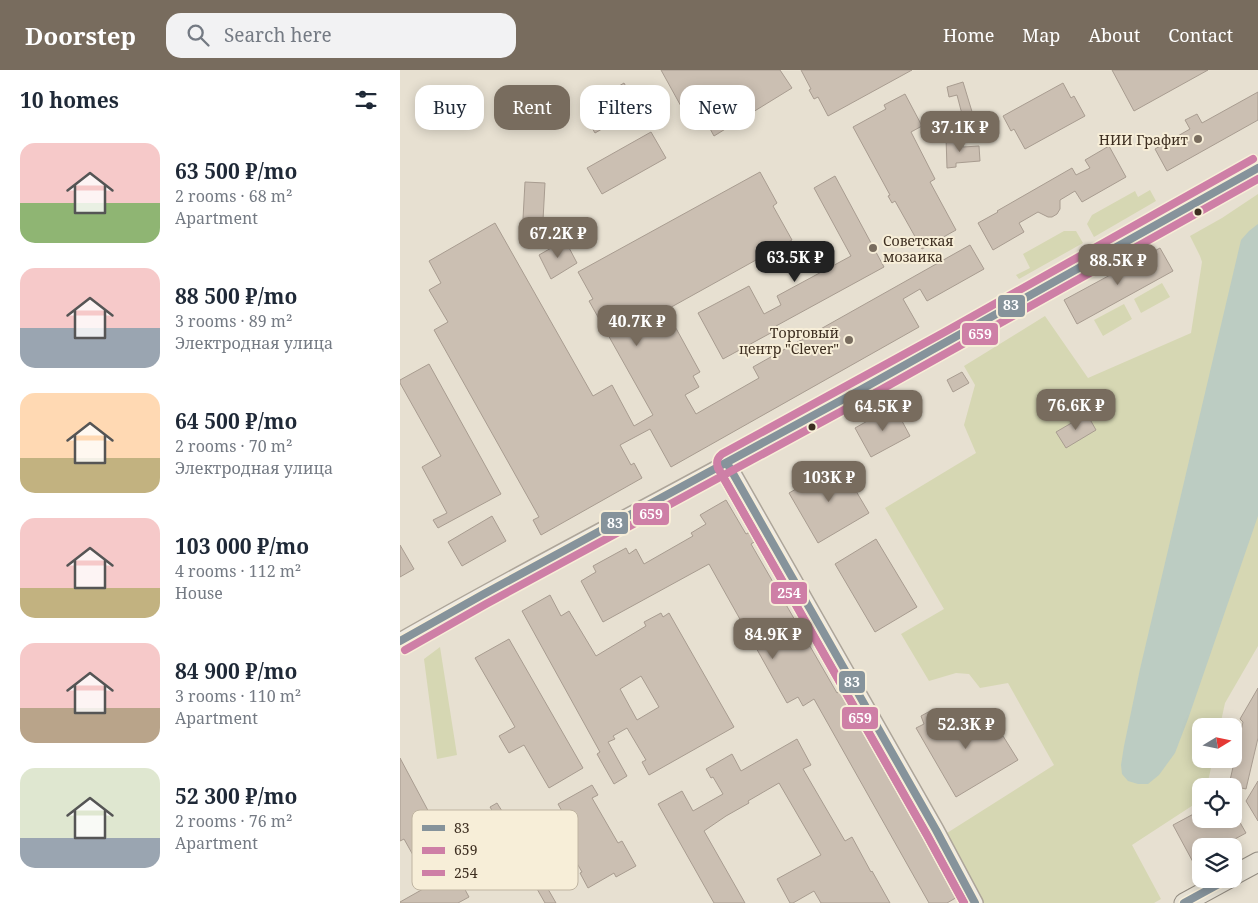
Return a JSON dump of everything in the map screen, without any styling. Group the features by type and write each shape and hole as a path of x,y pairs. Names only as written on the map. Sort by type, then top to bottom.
{"main road":[{"path":"1242,871 1258,862"},
{"path":"1184,903 1212,888"}],"street":[{"path":"400,641 948,342 1258,168"},
{"path":"727,463 936,830 975,903"}],"green space":[{"path":"1150,190 1156,201 1094,237 1087,224 1092,215 1135,191 1138,197"},
{"path":"1258,194 1258,646 1225,703 1222,718 1192,718 1192,768 1211,768 1209,778 1192,778 1192,806 1132,845 1161,899 1154,903 981,903 947,833 1054,765 1008,683 980,688 969,674 956,673 929,681 901,634 944,609 885,508 976,453 964,425 975,385 964,366 1045,316 1088,378 1191,333 1202,262 1190,236 1222,218"},
{"path":"1064,231 1076,231 1083,243 1019,279 1016,275 1030,268 1023,254"},
{"path":"1162,283 1170,297 1141,313 1134,299"},
{"path":"1124,304 1132,319 1103,336 1094,320"},
{"path":"440,647 457,755 437,759 424,659"}],"shaded area":[{"path":"1258,224 1258,516 1175,753 1159,775 1148,784 1138,784 1128,781 1122,774 1121,765 1140,669 1241,240"}],"building":[{"path":"661,70 780,70 792,88 755,111 755,85 680,85 680,104"},
{"path":"801,70 912,70 828,116 818,97 814,99"},
{"path":"1112,70 1208,70 1134,111"},
{"path":"963,82 973,115 963,118 957,95 949,97 947,87"},
{"path":"1063,83 1071,98 1074,96 1085,116 1025,149 1014,129 1011,131 1003,116"},
{"name":"НИИ Графит","path":"1258,92 1258,120 1167,171 1155,149 1190,129 1185,120 1197,114 1202,123"},
{"path":"905,94 922,126 911,132 935,179 930,182 956,230 922,249 895,201 892,203 888,196 890,195 853,127 886,109 884,105"},
{"path":"711,130 724,130 714,136"},
{"path":"651,132 666,158 602,194 587,168"},
{"path":"955,136 955,144 963,143 963,147 979,146 980,161 956,163 956,167 947,168 946,137"},
{"path":"1109,146 1126,177 1082,202 1075,191 1060,200 1060,209 1057,214 1048,217 1038,212 1019,223 1024,232 993,250 978,223 1072,168 1076,175 1090,168 1085,160"},
{"path":"760,172 777,203 773,206 792,240 666,310 700,372 693,376 699,387 685,395 696,414 759,378 753,367 970,245 984,269 927,301 920,289 903,299 919,327 671,467 650,429 620,445 631,465 634,463 642,478 541,535 533,520 539,517 434,330 448,322 429,290 441,283 429,261 495,223 593,396 612,385 634,426 653,415 589,301 593,299 578,272"},
{"path":"835,176 884,267 776,326 778,329 723,359 698,313 749,286 764,314 781,305 777,296 851,256 814,188"},
{"path":"525,182 545,183 542,239 522,237"},
{"path":"565,240 577,263 551,279 539,255"},
{"path":"1160,248 1173,271 1077,324 1064,300"},
{"path":"429,364 501,494 438,528 433,520 447,513 422,467 441,456 400,383 400,380"},
{"path":"962,372 969,383 953,392 947,380"},
{"path":"894,406 910,436 871,457 855,428"},
{"path":"1087,414 1096,430 1066,448 1056,432"},
{"path":"840,464 869,513 818,543 789,493"},
{"path":"726,500 746,534 750,532 756,541 751,544 837,693 842,690 959,896 947,903 929,903 814,699 803,706 798,697 787,703 709,564 603,622 581,581 596,572 593,566 626,548 629,554 636,549 644,564 693,536 691,533 706,524 700,515"},
{"path":"492,516 506,541 462,566 448,542"},
{"path":"876,539 917,607 875,632 835,564"},
{"path":"400,545 414,569 400,577"},
{"path":"550,595 561,616 569,611 596,656 646,626 644,622 661,613 663,617 669,613 734,727 649,775 642,762 646,760 627,728 613,736 615,739 608,742 627,776 614,784 597,754 600,752 522,611","holes":["641,676 659,707 637,720 620,689"]},
{"path":"509,639 583,768 549,788 524,745 509,753 499,736 515,727 475,658"},
{"path":"1258,688 1258,738 1246,789 1242,788 1242,778 1231,778 1233,768 1242,768 1243,722 1241,718"},
{"path":"932,710 938,720 946,715 951,726 968,718 985,718 1003,736 1018,760 956,797 916,728 924,724 921,716"},
{"path":"797,739 811,765 803,769 845,841 852,837 890,903 821,903 814,891 790,903 777,879 821,855 779,783 748,801 749,803 704,831 745,903 714,903 658,804 682,791 693,811 723,794 706,769 732,754 741,771"},
{"path":"400,758 428,810 412,810 412,853 404,839 400,841"},
{"path":"1258,781 1258,821 1246,801"},
{"path":"592,785 598,795 592,798 618,843 622,841 636,866 616,877 614,873 588,888 578,865 578,810 561,810 558,804"},
{"path":"497,803 501,810 492,810 490,807"},
{"path":"1192,815 1192,828 1242,828 1242,826 1246,833 1237,838 1192,838 1192,860 1173,825"},
{"path":"421,890 465,890 469,897 458,903 400,902"},
{"path":"538,890 549,890 556,903 545,903"}],"transit line":[{"name":"254","path":"964,903 718,468 718,459 722,454 943,333 1253,159"},
{"name":"83","path":"400,641 862,389 1258,168"},
{"name":"659","path":"405,650 486,604 866,398 1258,179"},
{"name":"83","path":"727,463 936,830 975,903"},
{"name":"659","path":"718,468 964,903"},
{"name":"83","path":"1184,903 1212,888"}],"place":[{"name":"НИИ Графит","path":"1198,139"},
{"name":"Советская мозаика","path":"873,248"},
{"name":"Торговый центр \"Clever\"","path":"849,340"}]}
